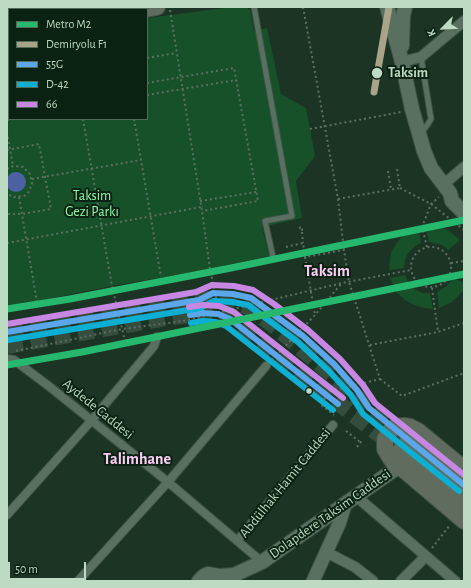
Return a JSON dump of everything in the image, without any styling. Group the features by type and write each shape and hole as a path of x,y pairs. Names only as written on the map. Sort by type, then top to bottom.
{"main road":[{"path":"387,7 402,62 412,110 424,150 431,168 447,189 452,201 464,213"},
{"path":"402,62 403,16 405,7"},
{"path":"447,189 461,197 464,201"},
{"path":"464,469 418,431 410,427 395,427 387,435 384,444 387,454 402,452 464,485"},
{"path":"402,452 462,514"},
{"name":"Dolapdere Taksim Caddesi","path":"262,562 351,501 402,452"},
{"path":"200,581 208,574 231,578 262,562"}],"street":[{"path":"402,62 421,57 464,21"},
{"path":"447,189 464,167"},
{"path":"7,515 91,421 154,346 157,337"},
{"name":"Aydede Caddesi","path":"7,359 14,360 168,482 262,562"},
{"path":"78,581 168,482 266,366"},
{"name":"Abdülhak Hamit Caddesi","path":"237,541 335,422"},
{"path":"313,581 351,501 455,581"},
{"path":"326,552 355,567 373,581"},
{"path":"401,581 425,557"}],"lane":[{"path":"254,7 292,216 265,221 273,257"},
{"path":"420,134 431,119 421,57"}],"path":[{"path":"169,7 210,269 219,312"},
{"path":"303,7 338,199 349,282 380,379 402,396 464,373"},
{"path":"148,58 176,52"},
{"path":"148,83 234,68 258,201 202,211"},
{"path":"148,96 236,80"},
{"path":"310,129 412,110"},
{"path":"386,111 387,115"},
{"path":"83,120 112,286 125,341"},
{"path":"134,120 161,277"},
{"path":"7,132 13,166"},
{"path":"7,150 39,144 50,209 22,214 7,214"},
{"path":"32,179 141,160"},
{"path":"7,169 13,166 23,167 27,170 32,179 31,188 28,193 19,198 7,194"},
{"path":"397,169 400,188"},
{"path":"388,171 391,189"},
{"path":"338,199 400,188 431,204 464,230"},
{"path":"200,202 256,192"},
{"path":"19,198 37,302"},
{"path":"427,247 422,227 431,204"},
{"path":"7,243 201,206"},
{"path":"299,228 302,228 301,232 315,316"},
{"path":"286,247 303,243"},
{"path":"427,247 439,249 445,252 451,263 449,277 439,286 427,288 418,283 412,275 411,270 413,258 416,253 427,247"},
{"path":"305,257 344,250"},
{"path":"451,263 464,261"},
{"path":"13,352 122,329 183,320 342,283 411,270"},
{"path":"266,366 315,316 342,283"},
{"path":"432,288 438,332"},
{"path":"370,345 438,332 464,323"},
{"path":"232,331 244,341"},
{"path":"335,422 320,404 331,391 380,379"},
{"path":"346,431 360,442"},
{"path":"357,447 363,439"},
{"path":"425,557 462,514"}],"green space":[{"name":"Taksim Gezi Parkı","path":"233,7 245,7 250,10 254,31 267,28 281,94 306,108 315,156 296,181 302,218 262,227 269,256 210,269 112,286 7,307 7,43 8,120 148,120 148,18"},
{"path":"425,226 440,227 449,231 460,240 448,250 442,245 429,242"},
{"path":"419,227 421,243 415,246 408,253 404,268 389,270 391,253 396,244 402,236"},
{"path":"405,275 409,284 416,290 423,293 430,293 433,309 414,305 397,293 390,278"},
{"path":"453,278 464,283 464,290 452,302 439,308 437,292 447,286"}],"water":[{"path":"16,172 23,175 26,182 23,189 16,192 9,189 6,182 9,175"}],"tunnel":[{"path":"7,332 209,299 233,301 248,307 273,325 369,408 404,436"},
{"path":"7,346 167,318 203,313 218,314 230,319 400,451"}],"metro line":[{"name":"M2","path":"7,309 70,299 231,268 464,220"},
{"name":"M2","path":"7,365 82,352 464,274"}],"rail line":[{"name":"F1","path":"374,92 389,7"}],"transit line":[{"name":"66","path":"7,324 196,292 212,285 234,286 253,290 308,330 340,359 363,385 375,403 464,475"},
{"name":"55G","path":"7,332 199,300 213,293 233,294 251,298 303,336 334,364 357,390 369,408 464,485"},
{"name":"D-42","path":"8,340 200,308 214,301 248,305 298,342 328,370 351,395 363,414 459,491"},
{"name":"66","path":"189,307 203,305 219,306 234,312 343,398"},
{"name":"55G","path":"190,315 203,313 218,314 230,319 338,404"},
{"name":"D-42","path":"191,323 203,321 216,322 226,326 333,410"}],"place":[{"name":"Taksim","path":"377,73"}],"district":[{"name":"Taksim","path":"327,271"},
{"name":"Talimhane","path":"137,459"}]}
